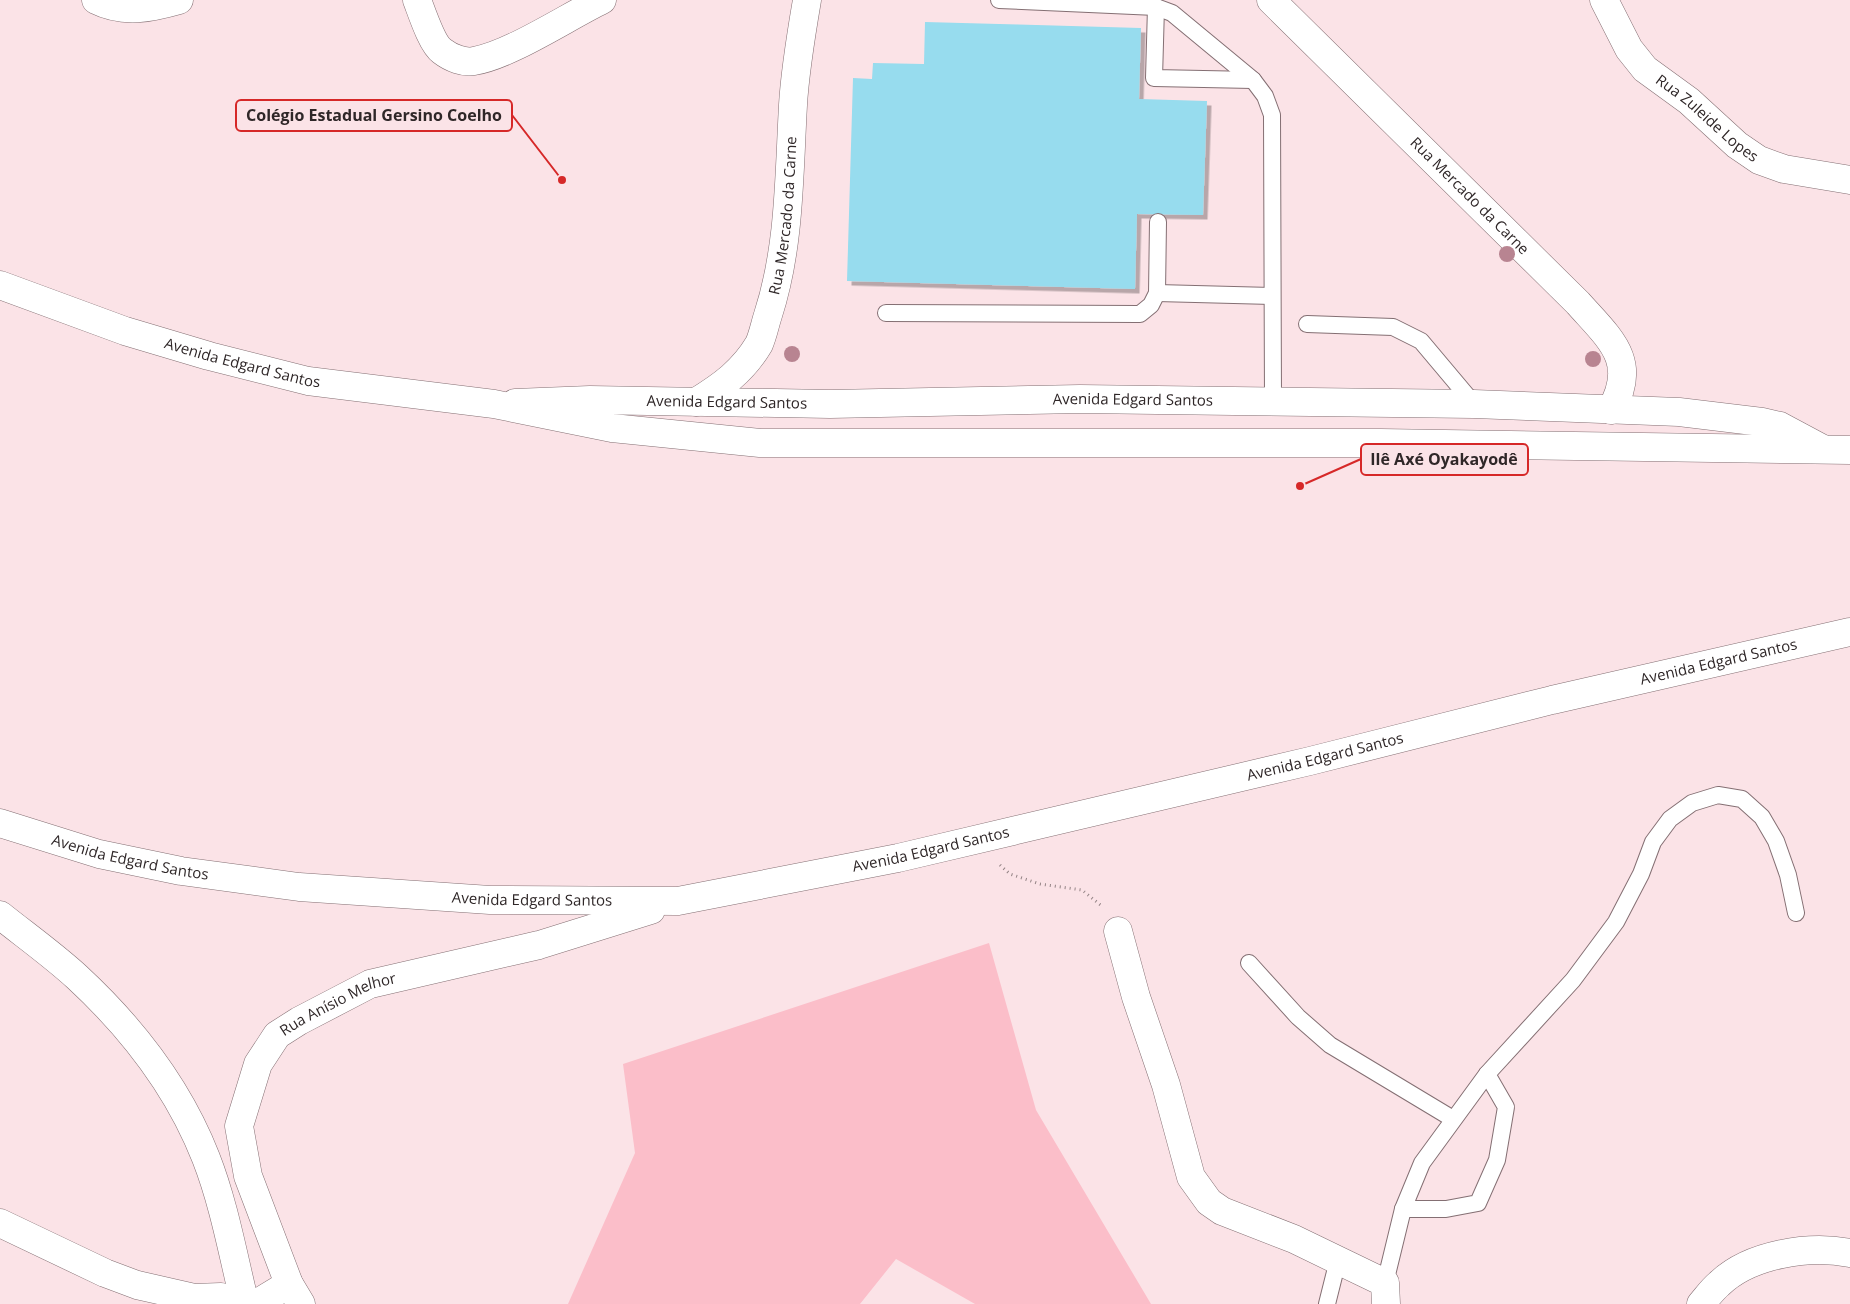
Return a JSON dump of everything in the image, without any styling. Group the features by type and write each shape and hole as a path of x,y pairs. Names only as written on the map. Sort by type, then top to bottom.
{"main road":[{"path":"96,0 108,6 128,9 152,8 179,0"},
{"path":"417,0 436,44 441,51 462,61 473,61 512,47 602,0"},
{"name":"Rua Mercado da Carne","path":"696,402 734,377 743,366 760,342 774,295 784,246 793,102 800,39 807,0"},
{"name":"Rua Mercado da Carne","path":"1271,0 1578,303 1607,336 1620,357 1624,376 1621,394 1612,410"},
{"name":"Rua Zuleide Lopes","path":"1604,0 1629,49 1645,69 1690,101 1737,145 1759,160 1784,169 1850,180"},
{"name":"Avenida Edgard Santos","path":"0,285 125,331 209,356 300,378 494,404 612,428 760,443 1381,443 1850,450"},
{"name":"Avenida Edgard Santos","path":"494,404 590,400 830,404 1080,399 1474,404 1679,412 1762,422 1780,426 1823,450"},
{"name":"Avenida Edgard Santos","path":"0,823 100,854 180,871 299,887 490,900 678,901 898,858 1310,762 1552,700 1850,632"},
{"name":"Rua Anísio Melhor","path":"295,1294 248,1176 239,1126 258,1064 277,1035 298,1020 370,984 539,945 678,901"},
{"path":"0,915 76,976 139,1042 164,1079 187,1118 206,1158 224,1218 245,1304"},
{"path":"1118,931 1136,997 1166,1085 1191,1178 1199,1190 1222,1211 1294,1239 1338,1260 1385,1294"},
{"path":"0,1223 105,1273 137,1285 194,1298 221,1297 235,1304"},
{"path":"1701,1304 1720,1283 1753,1263 1791,1252 1833,1250 1850,1253"},
{"path":"256,1304 295,1294"}],"lane":[{"path":"999,0 1156,7 1172,13 1253,80 1266,96 1272,115 1273,401"},
{"path":"1156,7 1154,78 1253,80"},
{"path":"886,313 1140,314 1151,305 1157,293 1158,222"},
{"path":"1157,293 1272,296"},
{"path":"1307,324 1393,327 1410,334 1421,340 1474,404"},
{"path":"1385,1294 1404,1209 1422,1163 1488,1074 1573,980 1616,922 1641,874 1653,842 1670,819 1692,802 1718,795 1742,799 1762,817 1776,841 1788,875 1796,913"},
{"path":"1249,963 1298,1017 1330,1045 1453,1119"},
{"path":"1404,1209 1446,1209 1478,1202 1497,1160 1506,1107 1488,1074"},
{"path":"1327,1304 1338,1260"}],"path":[{"path":"971,841 1010,874 1040,884 1082,890 1105,908 1118,931"}],"shaded area":[{"path":"989,943 1036,1110 1151,1304 975,1304 896,1259 860,1304 568,1304 635,1153 623,1064"}],"building":[{"path":"925,22 1141,28 1139,99 1207,101 1203,215 1137,214 1135,289 847,281 853,78 872,79 873,63 924,64"}],"place":[{"name":"Colégio Estadual Gersino Coelho","path":"562,180"},
{"name":"Ilê Axé Oyakayodê","path":"1300,486"}]}
